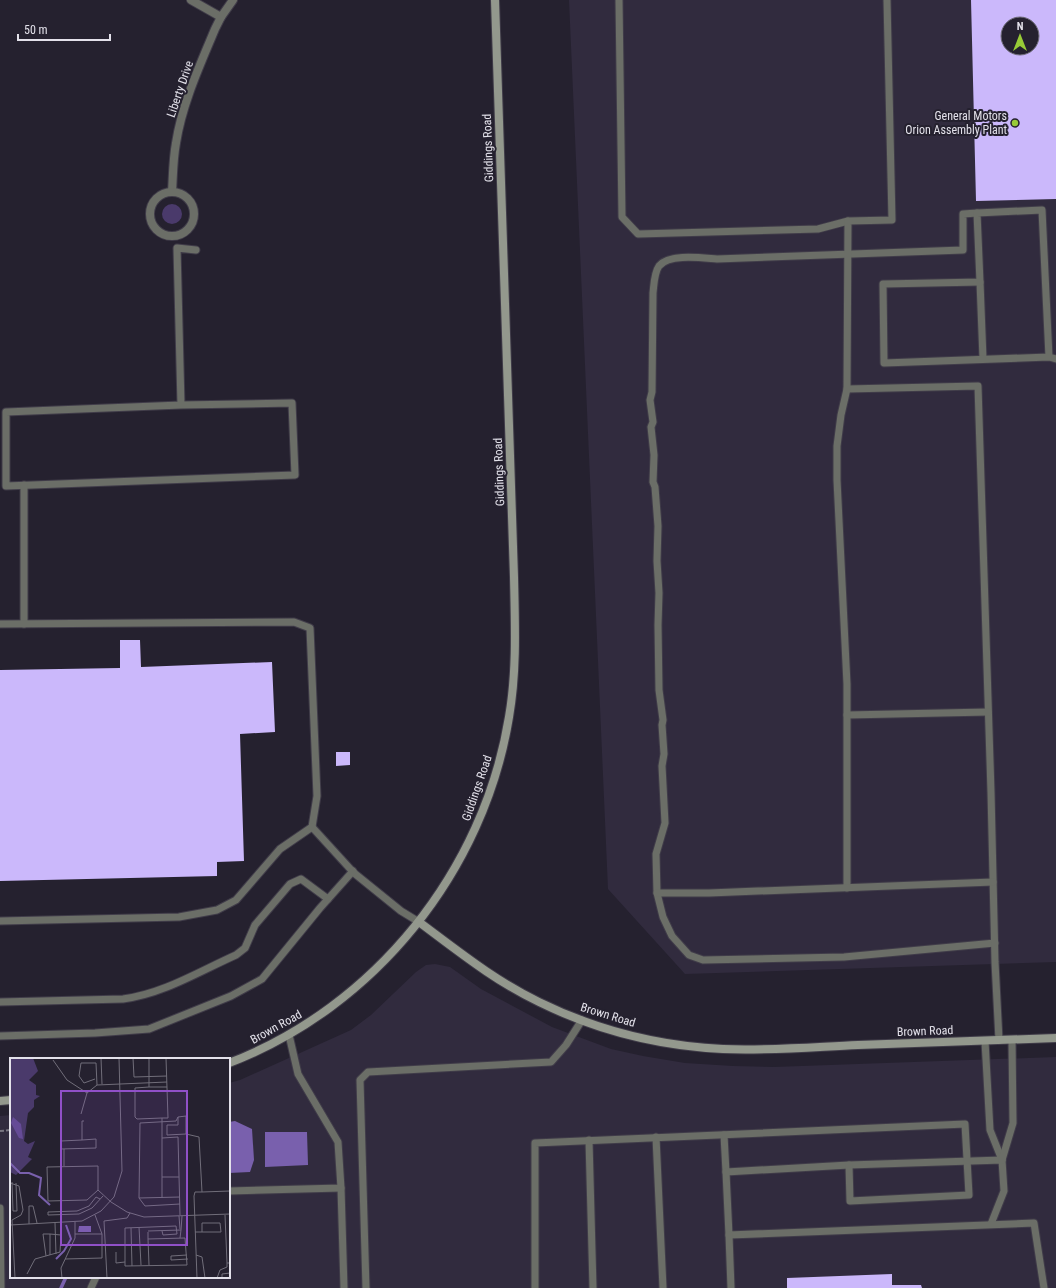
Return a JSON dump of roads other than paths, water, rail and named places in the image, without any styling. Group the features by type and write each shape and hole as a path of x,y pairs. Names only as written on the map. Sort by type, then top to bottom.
{"main road":[{"name":"Giddings Road","path":"419,922 432,905 455,869 472,837 485,806 503,748 509,717 513,681 515,638 514,569 495,0"},
{"name":"Brown Road","path":"230,1063 289,1035 337,1004 391,955 419,922 503,983 538,1002 614,1031 654,1040 724,1049 766,1049 1056,1038"},
{"path":"0,1101 10,1100"}],"street":[{"path":"191,0 221,17"},
{"name":"Liberty Drive","path":"172,192 176,142 183,113 210,41 221,17 234,0"},
{"path":"172,192 186,197 191,205 193,214 191,224 185,231 171,236 162,233 152,223 150,208 155,200 163,194 172,192"}],"lane":[{"path":"619,0 622,217 638,234 818,229 848,221 892,220 886,0"},
{"path":"980,282 883,284 884,363 1052,358 1042,210 962,214 963,250 677,258 666,261 659,266 654,279 653,293 652,392 650,400 653,422 651,428 654,455 653,482 655,487 658,526 657,561 659,593 659,690 663,720 664,754 662,766 665,823 656,854 657,892 663,917 672,936 689,955 703,960 844,957 995,943"},
{"path":"977,213 983,359"},
{"path":"847,888 847,684 837,480 837,446 841,415 847,389 848,221"},
{"path":"181,405 177,248 196,250"},
{"path":"847,389 978,386 995,962 999,1040"},
{"path":"292,403 295,475 6,486 6,412 181,405 292,403"},
{"path":"24,485 24,624"},
{"path":"0,624 294,622 310,628 317,796 312,827 280,850 236,900 217,910 179,917 0,921"},
{"path":"847,715 988,712"},
{"path":"312,827 353,871 401,911 419,922"},
{"path":"0,1036 95,1033 149,1029 231,996 262,979 353,871"},
{"path":"0,1002 123,999 138,997 173,984 236,955 245,948 255,925 290,884 300,880 328,900"},
{"path":"657,892 709,893 993,882"},
{"path":"366,1288 360,1080 368,1072 551,1062 566,1045 582,1020"},
{"path":"289,1035 298,1074 338,1142 344,1288"},
{"path":"1002,1160 1013,1123 1012,1040"},
{"path":"985,1041 990,1130 1002,1160 1004,1191 991,1224"},
{"path":"536,1288 535,1143 965,1124 969,1195 850,1202 849,1165"},
{"path":"724,1135 731,1288"},
{"path":"656,1137 663,1288"},
{"path":"589,1140 593,1288"},
{"path":"726,1172 849,1165 1002,1160"},
{"path":"230,1191 341,1188"},
{"path":"0,1208 1,1288"},
{"path":"729,1235 1034,1223 1044,1288"},
{"path":"91,1288 96,1278"}],"waterway":[{"path":"61,1288 66,1278"}],"place":[{"name":"General Motors Orion Assembly Plant","path":"1015,123"}]}
